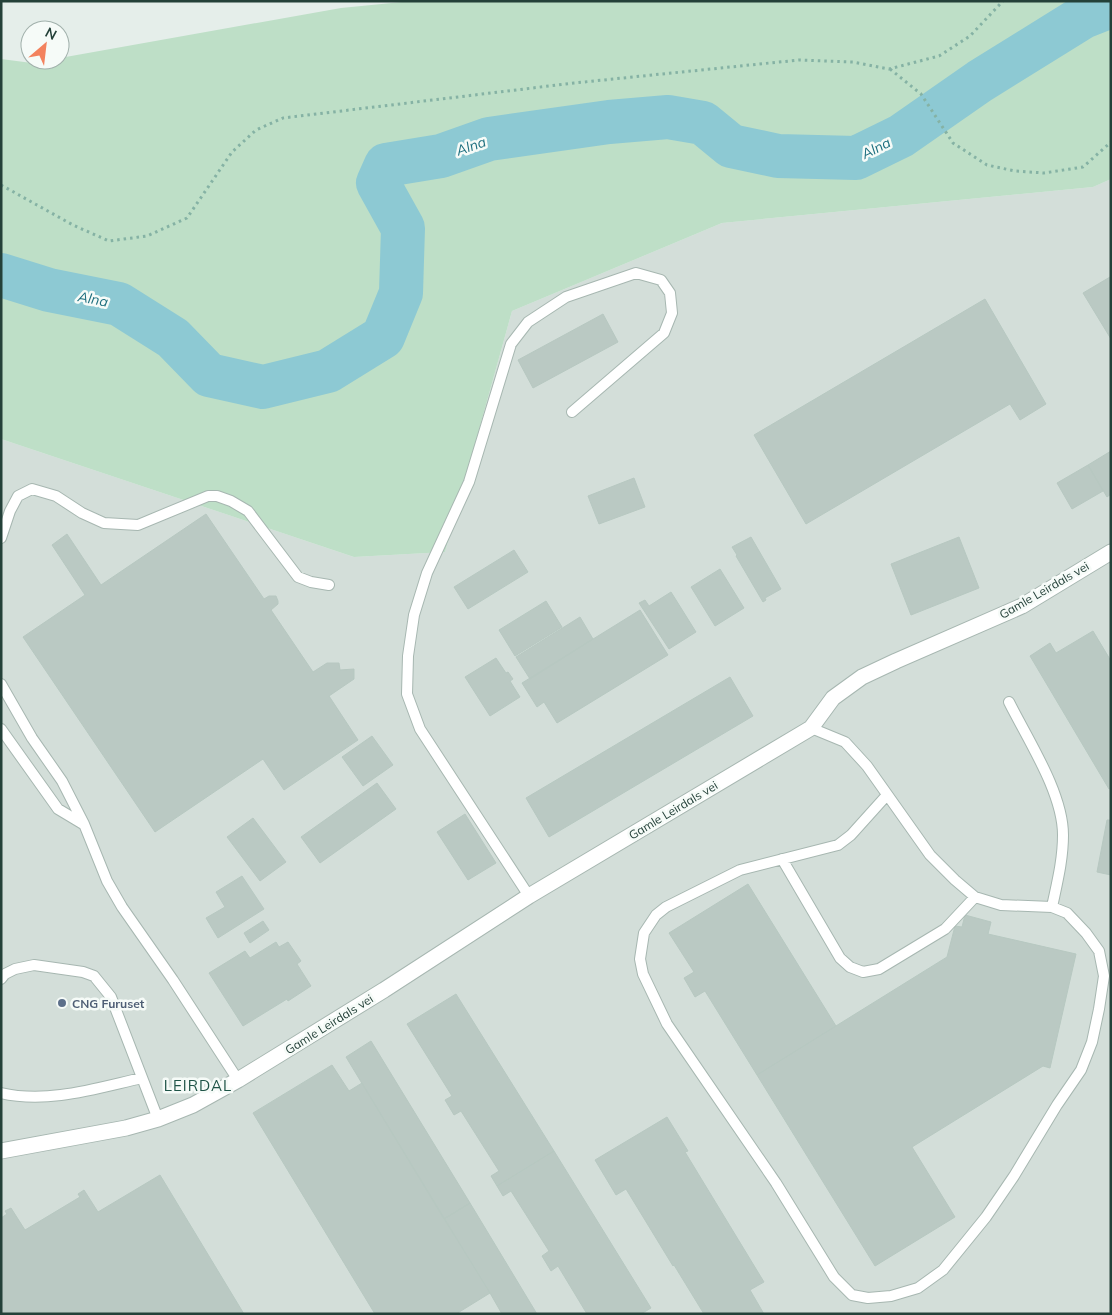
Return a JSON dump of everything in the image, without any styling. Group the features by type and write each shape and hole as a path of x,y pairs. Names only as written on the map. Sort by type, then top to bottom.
{"street":[{"name":"Gamle Leirdals vei","path":"1,1151 126,1128 193,1105 238,1080 384,990 529,896 811,728 833,698 862,677 1022,606 1111,552"}],"lane":[{"path":"529,896 420,729 407,694 408,656 414,615 427,574 470,482 512,344 528,322 566,297 636,273 661,280 670,293 672,314 664,333 572,412"},
{"path":"1,538 10,511 18,496 32,489 56,496 82,513 104,523 138,525 208,496 217,496 231,501 248,511 298,577 328,585"},
{"path":"1,684 32,738 62,782 84,824 107,881 122,907 173,980 238,1080"},
{"path":"1009,702 1055,790 1063,833 1062,866 1052,907"},
{"path":"811,728 845,742 867,766 930,855 954,880 975,897 1001,905 1052,907 1067,912 1099,951 1104,976 1092,1042 1081,1070 1057,1105 1014,1176 986,1216 943,1270 918,1288 891,1296 868,1298 852,1295 834,1277 776,1183 667,1024 643,974 640,960 644,933 656,915 666,906 740,870 838,845 851,835 887,796"},
{"path":"1,729 58,809 84,824"},
{"path":"782,859 840,958 850,967 863,972 879,969 944,929 975,897"},
{"path":"1,980 5,974 14,969 34,966 84,972 94,976 111,997 158,1118"},
{"path":"1,1093 34,1097 69,1094 142,1078"}],"path":[{"path":"1,185 73,225 109,241 138,238 147,236 187,218 232,152 256,130 283,118 574,83 798,60 853,62 889,69 939,56 970,36 1003,1"},
{"path":"889,69 921,94 953,143 987,165 1015,171 1044,173 1082,167 1111,142"}],"shaded area":[{"path":"1111,179 1111,1314 1,1314 1,439 354,557 445,552 512,311 722,223 1093,187"}],"green space":[{"path":"412,1 1111,1 1111,179 1093,187 722,223 512,311 445,552 354,557 1,439 1,59 20,61 20,70 70,70 70,56 341,8"}],"building":[{"path":"1111,278 1111,339 1083,293"},
{"path":"985,299 1046,404 1020,420 1010,404 806,524 754,435"},
{"path":"603,314 618,342 533,388 518,360"},
{"path":"1111,451 1111,494 1107,497 1088,465"},
{"path":"1088,465 1103,491 1072,509 1057,483"},
{"path":"634,478 645,507 599,524 588,496"},
{"path":"206,514 264,599 269,596 276,596 278,604 271,610 313,672 327,663 339,663 340,670 354,669 354,679 329,696 358,740 284,790 263,759 155,832 23,637 85,595 52,545 67,534 101,585"},
{"path":"751,537 781,589 765,598 766,600 763,602 732,547"},
{"path":"959,537 979,588 911,615 891,564"},
{"path":"514,550 528,572 468,609 454,587"},
{"path":"720,569 744,608 715,626 691,587"},
{"path":"671,592 696,632 669,649 639,603 645,600 649,606"},
{"path":"546,601 562,627 515,656 499,630"},
{"path":"640,610 668,655 557,723 544,702 537,707 522,683"},
{"path":"580,617 593,639 530,679 516,657"},
{"path":"1093,631 1111,661 1111,788 1109,789 1030,656 1050,643 1056,653"},
{"path":"496,658 506,673 508,672 513,679 510,681 520,697 490,716 465,677"},
{"path":"730,677 753,716 549,837 526,798"},
{"path":"372,736 393,765 363,786 342,757"},
{"path":"377,783 396,809 320,863 301,837"},
{"path":"465,814 496,863 468,880 437,832"},
{"path":"253,818 286,862 260,881 227,837"},
{"path":"1107,820 1111,820 1111,875 1097,872"},
{"path":"242,876 264,909 218,938 206,918 225,907 216,892"},
{"path":"748,884 836,1026 757,1075 705,991 695,997 684,978 694,972 669,933"},
{"path":"965,915 991,922 988,934 1076,954 1050,1068 1043,1066 912,1147 955,1217 875,1266 757,1075 947,957 955,926 962,927"},
{"path":"263,921 269,930 250,943 244,933"},
{"path":"276,942 279,947 288,942 301,961 297,964 311,986 243,1026 209,973 245,951 250,958"},
{"path":"456,994 554,1151 497,1186 491,1176 499,1171 461,1111 454,1115 445,1100 452,1096 407,1024"},
{"path":"371,1041 470,1203 444,1219 346,1057"},
{"path":"332,1065 349,1091 362,1083 490,1293 456,1314 375,1314 253,1113"},
{"path":"667,1117 688,1151 685,1152 764,1282 750,1290 764,1314 704,1314 626,1189 616,1195 595,1160"},
{"path":"554,1151 651,1308 641,1314 587,1314 558,1266 551,1271 542,1256 549,1251 511,1191 503,1196 497,1186"},
{"path":"160,1175 244,1314 1,1314 1,1218 7,1214 5,1211 11,1208 25,1230 80,1197 78,1194 84,1190 98,1212"},
{"path":"470,1203 537,1314 502,1314 444,1219"}],"waterway":[{"name":"Alna","path":"1,275 49,290 119,304 173,338 209,375 263,387 328,371 383,337 401,293 403,228 378,183 386,165 441,156 489,139 609,122 668,117 703,123 731,146 778,156 856,158 901,136 980,81 1083,17 1111,6"}],"place":[{"name":"CNG Furuset","path":"62,1003"}],"district":[{"name":"LEIRDAL","path":"198,1085"}]}
